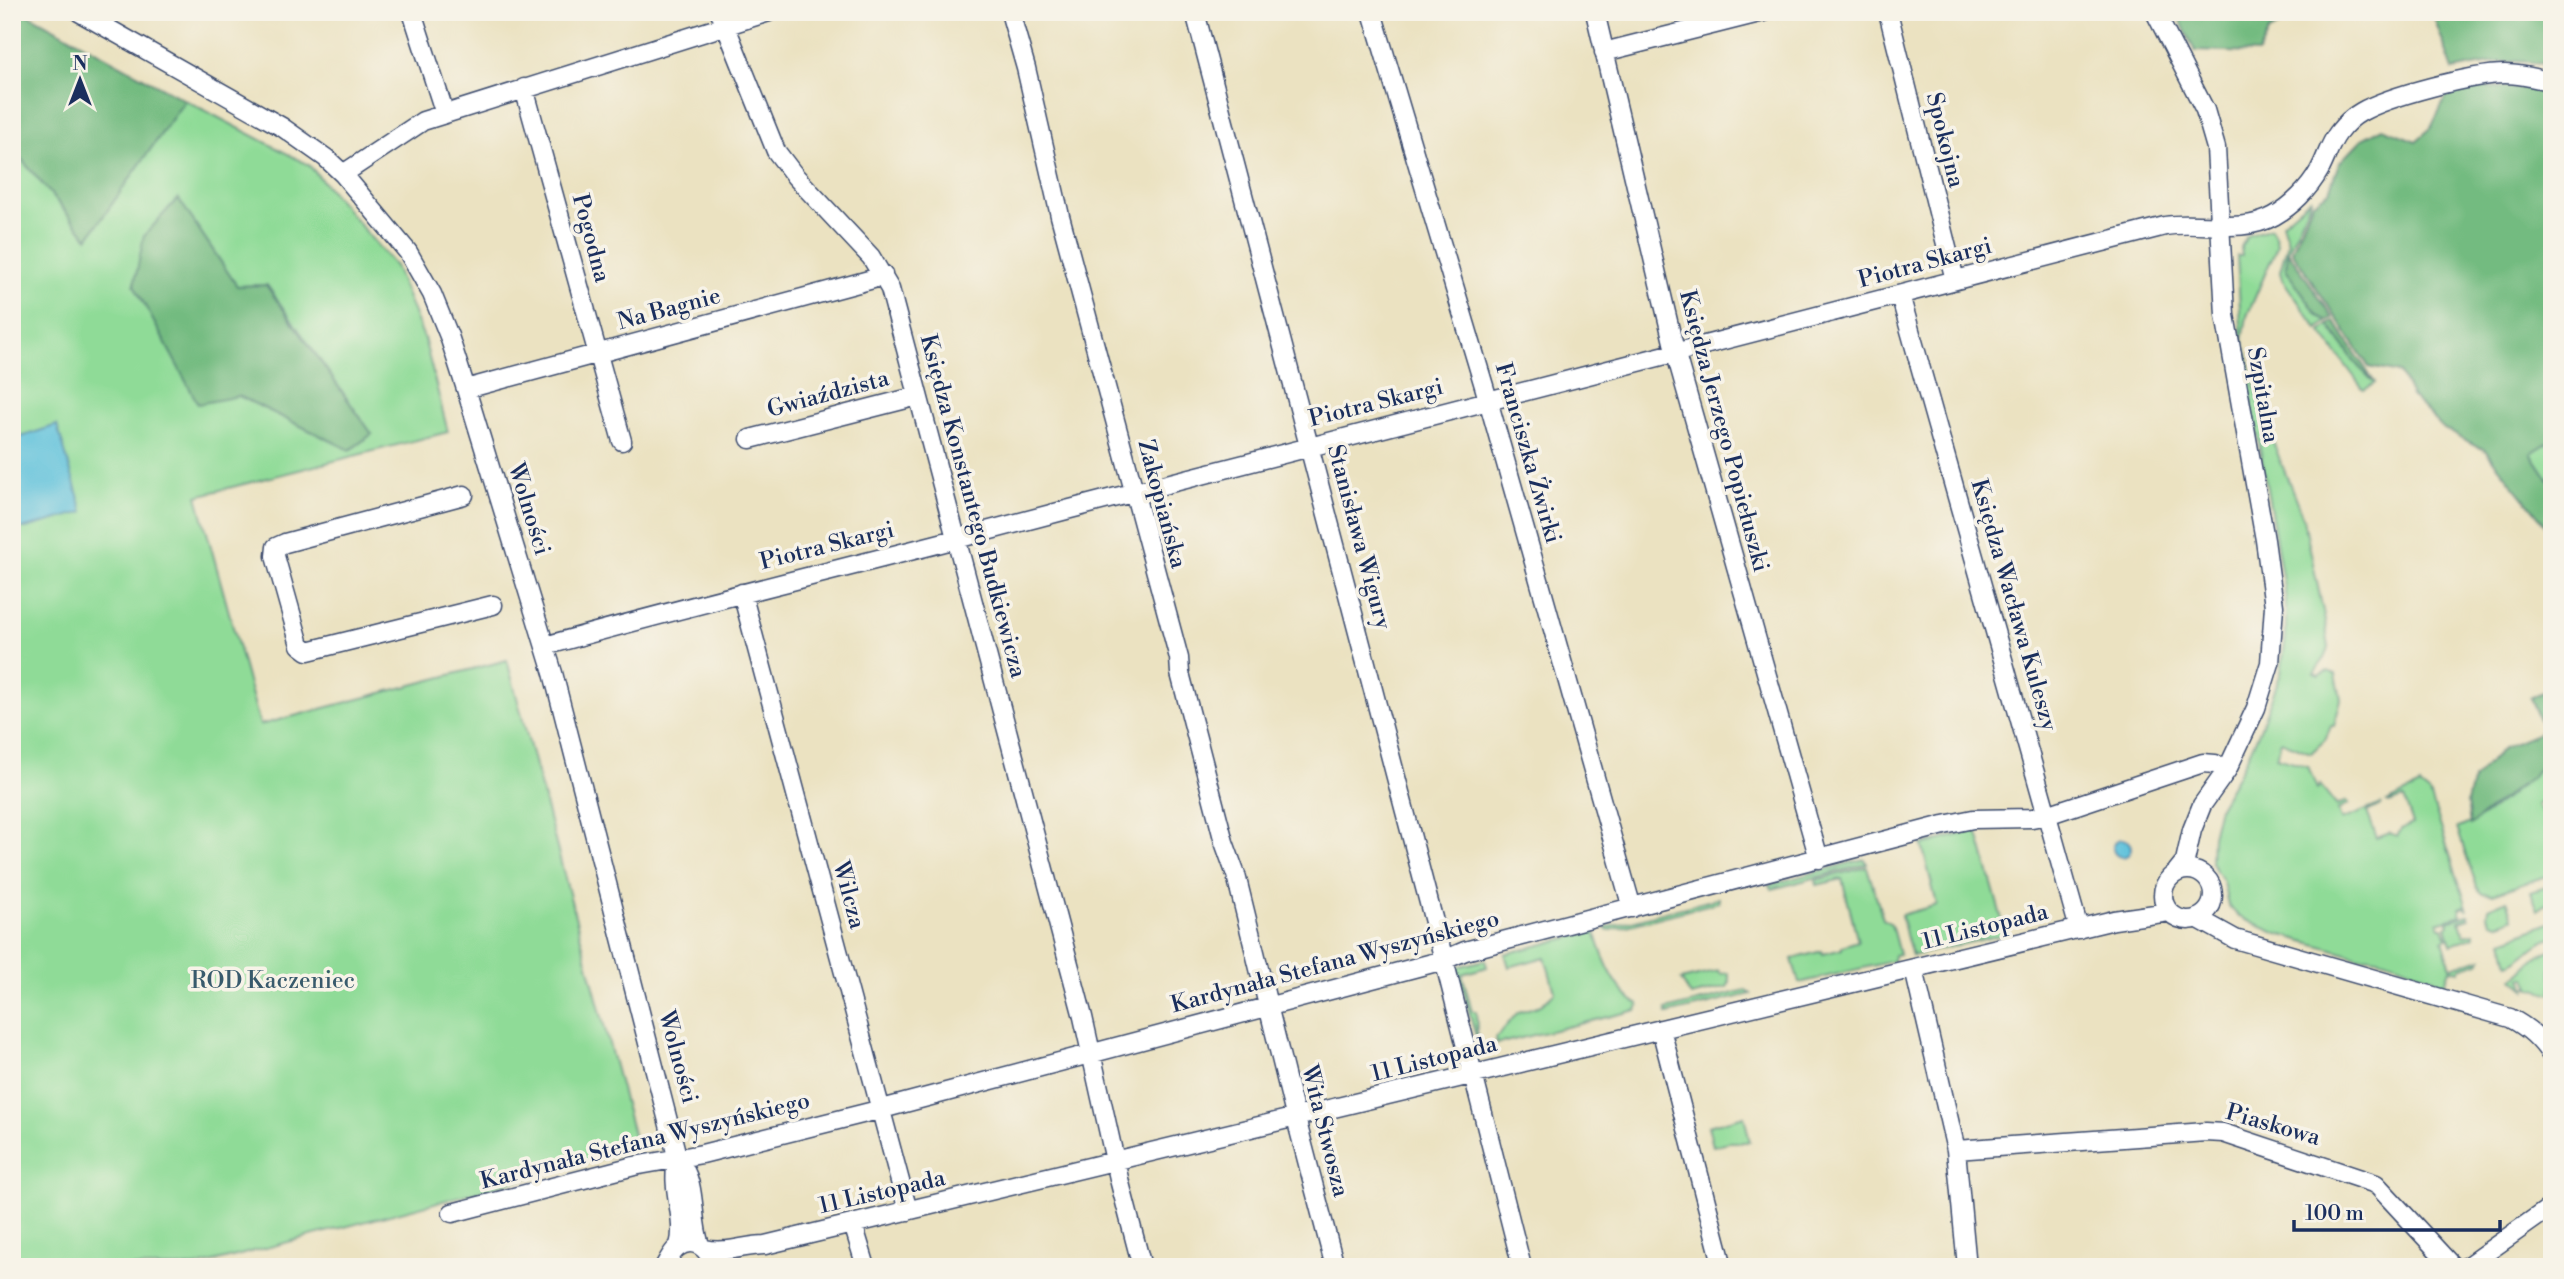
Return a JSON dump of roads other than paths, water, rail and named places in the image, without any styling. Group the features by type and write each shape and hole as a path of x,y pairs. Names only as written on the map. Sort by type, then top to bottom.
{"street":[{"name":"Wolności","path":"61,12 103,27"},
{"name":"Wolności","path":"79,12 304,141 343,174 408,252 432,294 449,336 545,646 678,1158 687,1170 695,1230 714,1267"},
{"path":"412,12 445,114"},
{"path":"343,174 422,121 524,89 723,19 769,12"},
{"name":"Zakopiańska","path":"1010,12 1026,68 1060,216 1269,1006"},
{"name":"Stanisława Wigury","path":"1195,12 1310,445 1522,1267"},
{"name":"Franciszka Żwirki","path":"1372,12 1488,400 1632,908"},
{"name":"Księdza Jerzego Popiełuszki","path":"1595,12 1675,351 1819,859"},
{"path":"1604,52 1763,12"},
{"name":"Spokojna","path":"1888,12 1955,280"},
{"name":"Szpitalna","path":"2155,12 2205,110 2212,130 2218,165 2224,304 2229,349 2265,540 2274,606 2273,643 2266,681 2256,708 2217,787"},
{"name":"Księdza Konstantego Budkiewicza","path":"723,19 776,152 795,176 855,237 883,274 890,289 1092,1053 1142,1267"},
{"name":"Piotra Skargi","path":"545,646 1310,445 2165,226 2245,226 2284,210 2311,184 2336,135 2360,112 2393,99 2485,76 2524,75 2552,82"},
{"name":"Pogodna","path":"524,89 622,441"},
{"name":"Na Bagnie","path":"466,389 873,279 883,274"},
{"name":"Księdza Wacława Kuleszy","path":"1900,295 2079,929"},
{"name":"Gwiaździsta","path":"750,439 918,396"},
{"path":"464,495 285,543 276,547 275,556 300,645 308,652 493,605"},
{"name":"Wilcza","path":"741,593 908,1210"},
{"name":"Kardynała Stefana Wyszyńskiego","path":"452,1213 634,1166 702,1154 882,1109 1444,960 1465,951 1973,819 2032,818 2047,815 2198,765 2215,764 2227,770"},
{"path":"2217,787 2206,811 2199,854 2203,875 2211,886 2211,904 2203,915 2182,919 2165,903 2165,883 2185,861 2195,820 2202,805 2217,787"},
{"path":"2177,871 2189,869 2203,875"},
{"name":"11 Listopada","path":"671,1259 689,1243 721,1251 765,1245 2079,929 2165,903"},
{"path":"2211,904 2231,927 2258,944"},
{"path":"2197,918 2235,939 2486,1011 2528,1027 2552,1056"},
{"path":"1914,969 1956,1150 1967,1267"},
{"name":"Wita Stwosza","path":"1269,1006 1335,1267"},
{"path":"1661,1029 1723,1267"},
{"name":"Piaskowa","path":"1956,1150 2223,1133 2376,1184 2452,1267"},
{"name":"Wolności","path":"671,1259 682,1226 674,1172 678,1158"},
{"path":"2466,1267 2552,1206"},
{"path":"853,1224 866,1267"},
{"name":"11 Listopada","path":"714,1267 752,1254 765,1245"}],"water":[{"path":"57,425 83,512 20,528 12,520 12,440"},
{"path":"2122,839 2128,842 2131,848 2128,854 2122,857 2116,854 2113,848 2116,842"}],"park label":[{"name":"ROD Kaczeniec","path":"273,981"}]}
